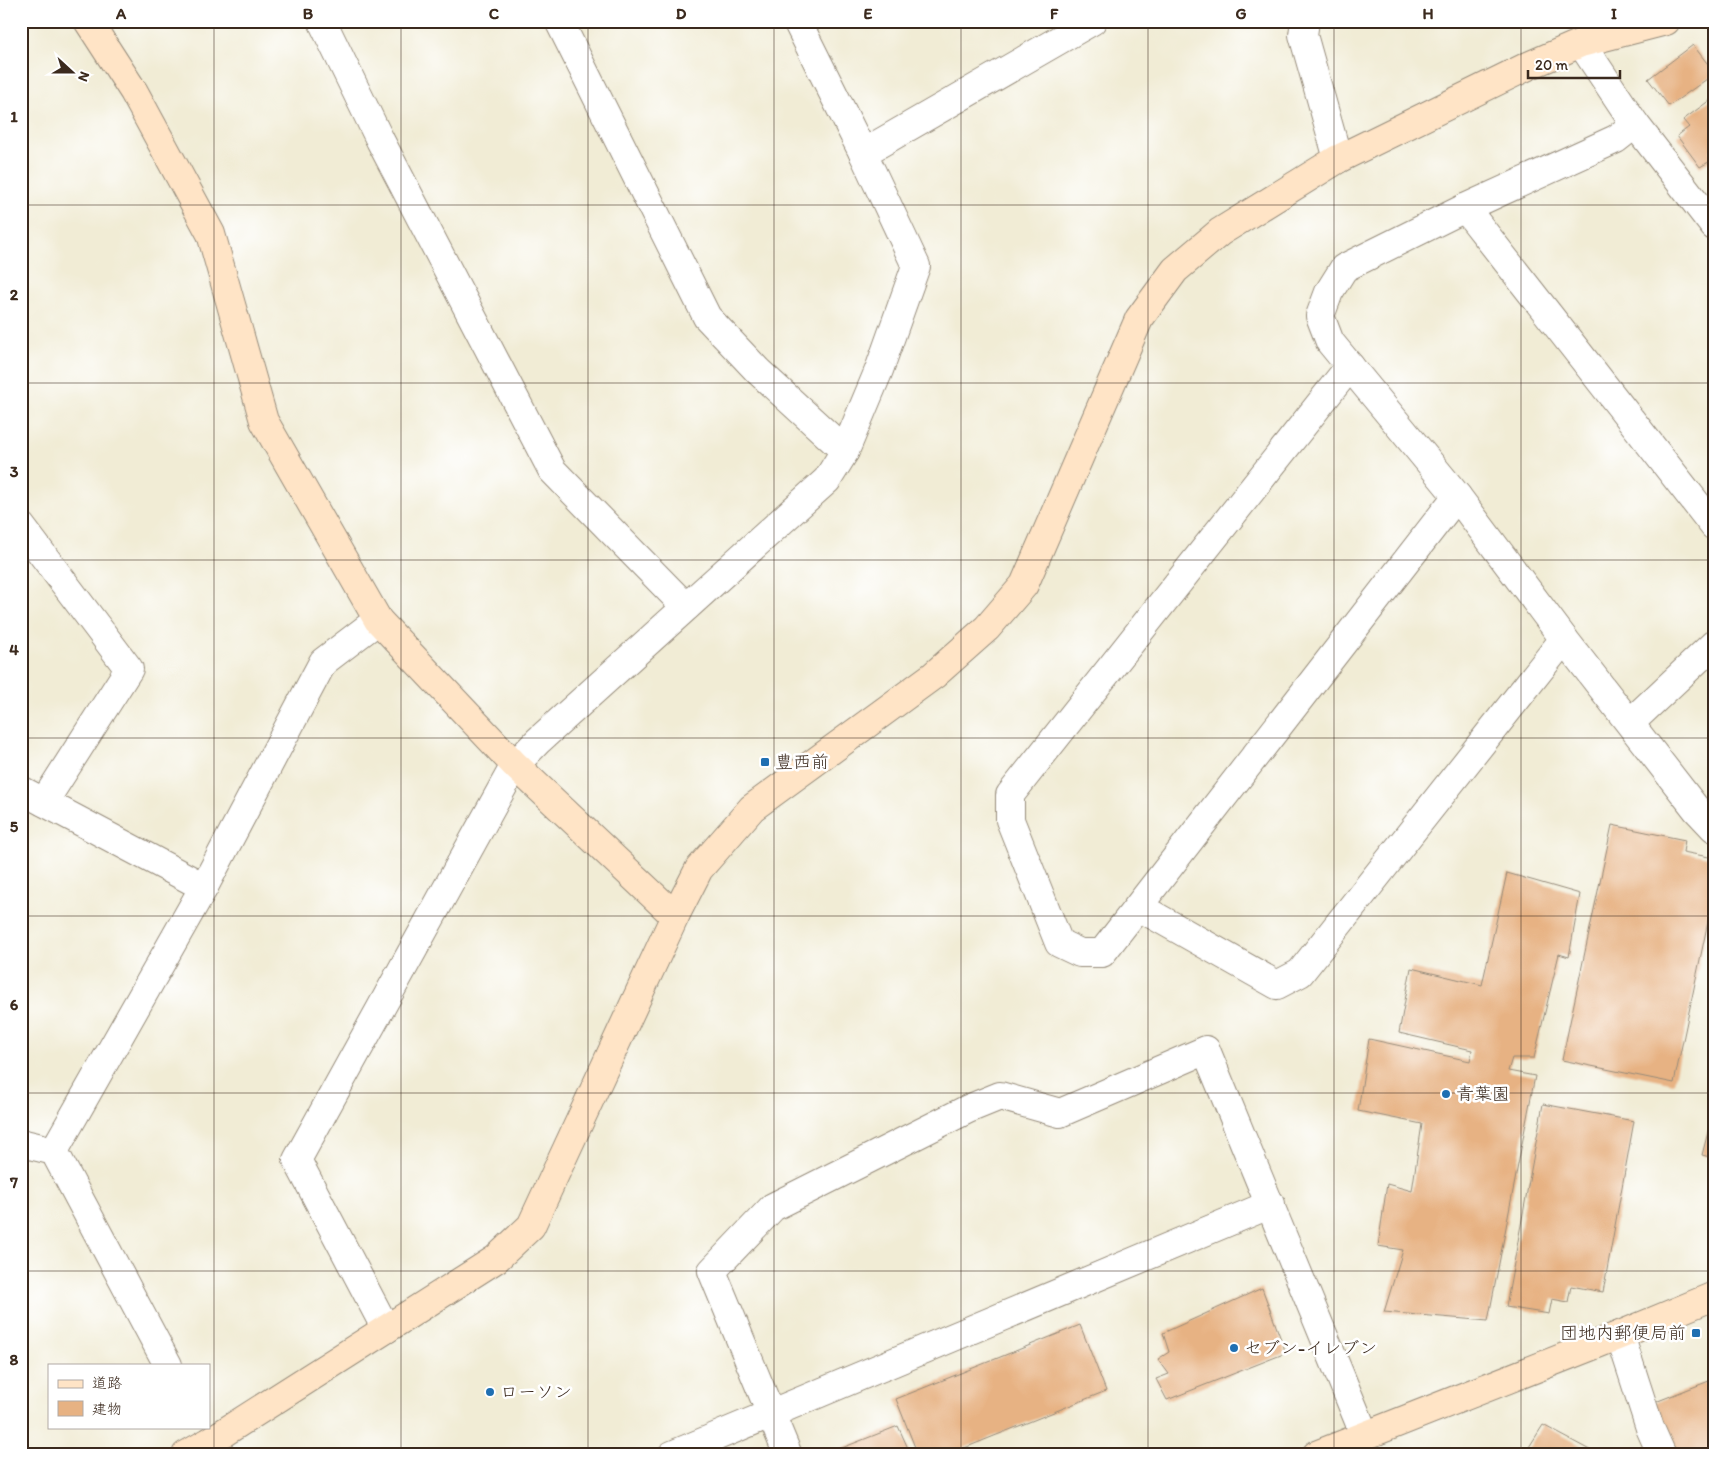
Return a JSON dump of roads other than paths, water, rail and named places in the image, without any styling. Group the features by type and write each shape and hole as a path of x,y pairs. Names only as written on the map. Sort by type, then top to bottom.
{"street":[{"path":"88,21 134,92 211,234 264,421 378,620 515,766 675,916"},
{"path":"322,21 380,140 552,470 686,607"},
{"path":"559,21 707,317 758,371 846,451"},
{"path":"386,1329 297,1160 515,766 538,741 827,480 846,451 879,370 916,266 863,153 797,21"},
{"path":"863,153 1092,21"},
{"path":"1305,21 1302,35 1338,159"},
{"path":"199,1441 386,1329 496,1260 531,1226 675,916 699,869 752,808 934,676 987,628 1024,585 1140,319 1175,270 1220,232 1338,159 1528,66 1581,43 1666,21"},
{"path":"1581,43 1635,124 1714,226"},
{"path":"1635,124 1616,139 1465,208 1344,268 1329,292 1320,316 1330,342 1457,496 1564,639 1714,828"},
{"path":"1465,208 1714,526"},
{"path":"1350,366 1010,795 1010,820 1059,943 1080,953 1102,953 1457,496"},
{"path":"21,526 129,670 33,796 204,887"},
{"path":"54,1151 204,887 323,662 378,620"},
{"path":"1139,907 1277,985 1300,973 1564,639"},
{"path":"1630,723 1714,644"},
{"path":"788,1455 712,1271 773,1207 968,1109 1000,1096 1060,1113 1206,1050 1366,1436"},
{"path":"21,1143 54,1151 167,1364"},
{"path":"672,1455 1271,1204"},
{"path":"1316,1455 1714,1296"},
{"path":"1620,1335 1650,1428 1662,1455"}],"place":[{"name":"豊西前","path":"765,762"},
{"name":"青葉園","path":"1446,1094"},
{"name":"団地内郵便局前","path":"1696,1333"},
{"name":"セブン-イレブン","path":"1234,1348"},
{"name":"ローソン","path":"490,1392"}]}
